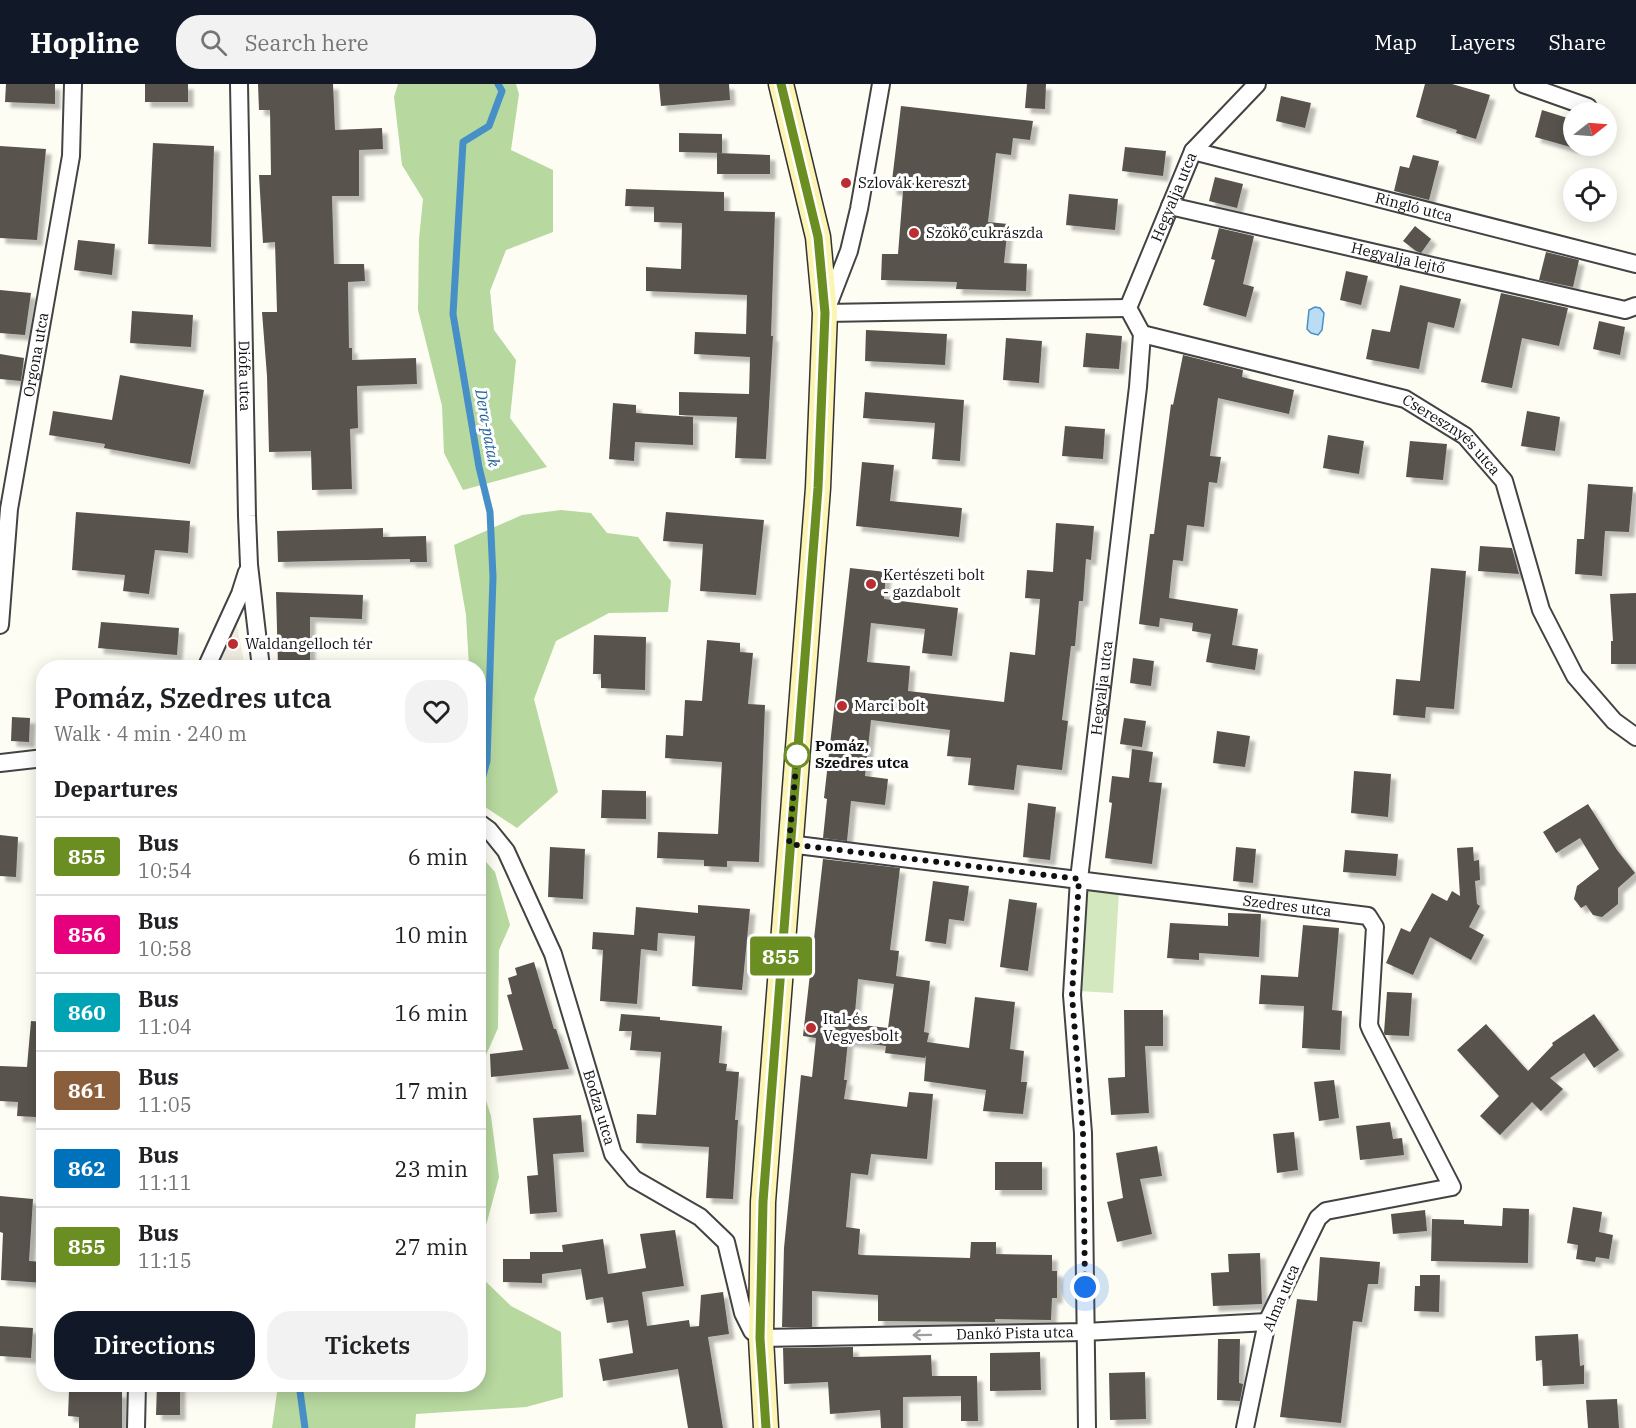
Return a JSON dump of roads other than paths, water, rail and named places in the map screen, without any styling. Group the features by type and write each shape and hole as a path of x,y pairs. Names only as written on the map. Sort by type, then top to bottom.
{"main road":[{"path":"766,1428 760,1338 763,1190 818,488 825,313 818,237 781,84"}],"street":[{"name":"Orgona utca","path":"0,625 9,509 71,156 73,84"},
{"name":"Diófa utca","path":"239,84 249,565 260,660"},
{"path":"881,84 859,209 849,251 825,313 1128,308 1142,334"},
{"name":"Hegyalja utca","path":"1128,308 1193,151 1257,84"},
{"path":"1523,84 1574,102"},
{"name":"Ringló utca","path":"1193,151 1636,264"},
{"name":"Hegyalja lejtő","path":"1170,206 1631,308"},
{"name":"Hegyalja utca","path":"1087,1428 1083,1133 1072,995 1079,879 1138,387 1142,334"},
{"name":"Cseresznyés utca","path":"1142,334 1405,399 1465,436 1504,481 1541,610 1575,676 1614,721 1636,737"},
{"path":"210,660 240,594 249,565"},
{"path":"0,763 36,759"},
{"name":"Bodza utca","path":"486,828 506,851 552,954 613,1154 634,1179 700,1217 726,1242 743,1314 752,1331 760,1338"},
{"name":"Szedres utca","path":"789,844 1368,916 1375,927 1370,1026 1452,1188 1326,1211"},
{"name":"Alma utca","path":"1245,1428 1267,1322 1318,1218 1326,1211"},
{"name":"Dankó Pista utca","path":"760,1338 1085,1332 1267,1322"},
{"path":"136,1428 137,1392"}],"water":[{"path":"1315,307 1320,308 1324,313 1322,330 1318,335 1307,329 1309,310"}],"waterway":[{"name":"Dera-patak","path":"486,765 493,577 490,512 479,467 453,314 463,142 489,126 502,91 498,84"},
{"name":"Dera-patak","path":"300,1392 305,1428"}],"place":[{"name":"Szlovák kereszt","path":"846,183"},
{"name":"Szökő cukrászda","path":"914,233"},
{"name":"Kertészeti bolt - gazdabolt","path":"871,584"},
{"name":"Waldangelloch tér","path":"233,644"},
{"name":"Marci bolt","path":"842,706"},
{"name":"Pomáz, Szedres utca","path":"797,755"},
{"name":"Ital-és Vegyesbolt","path":"811,1028"}]}
